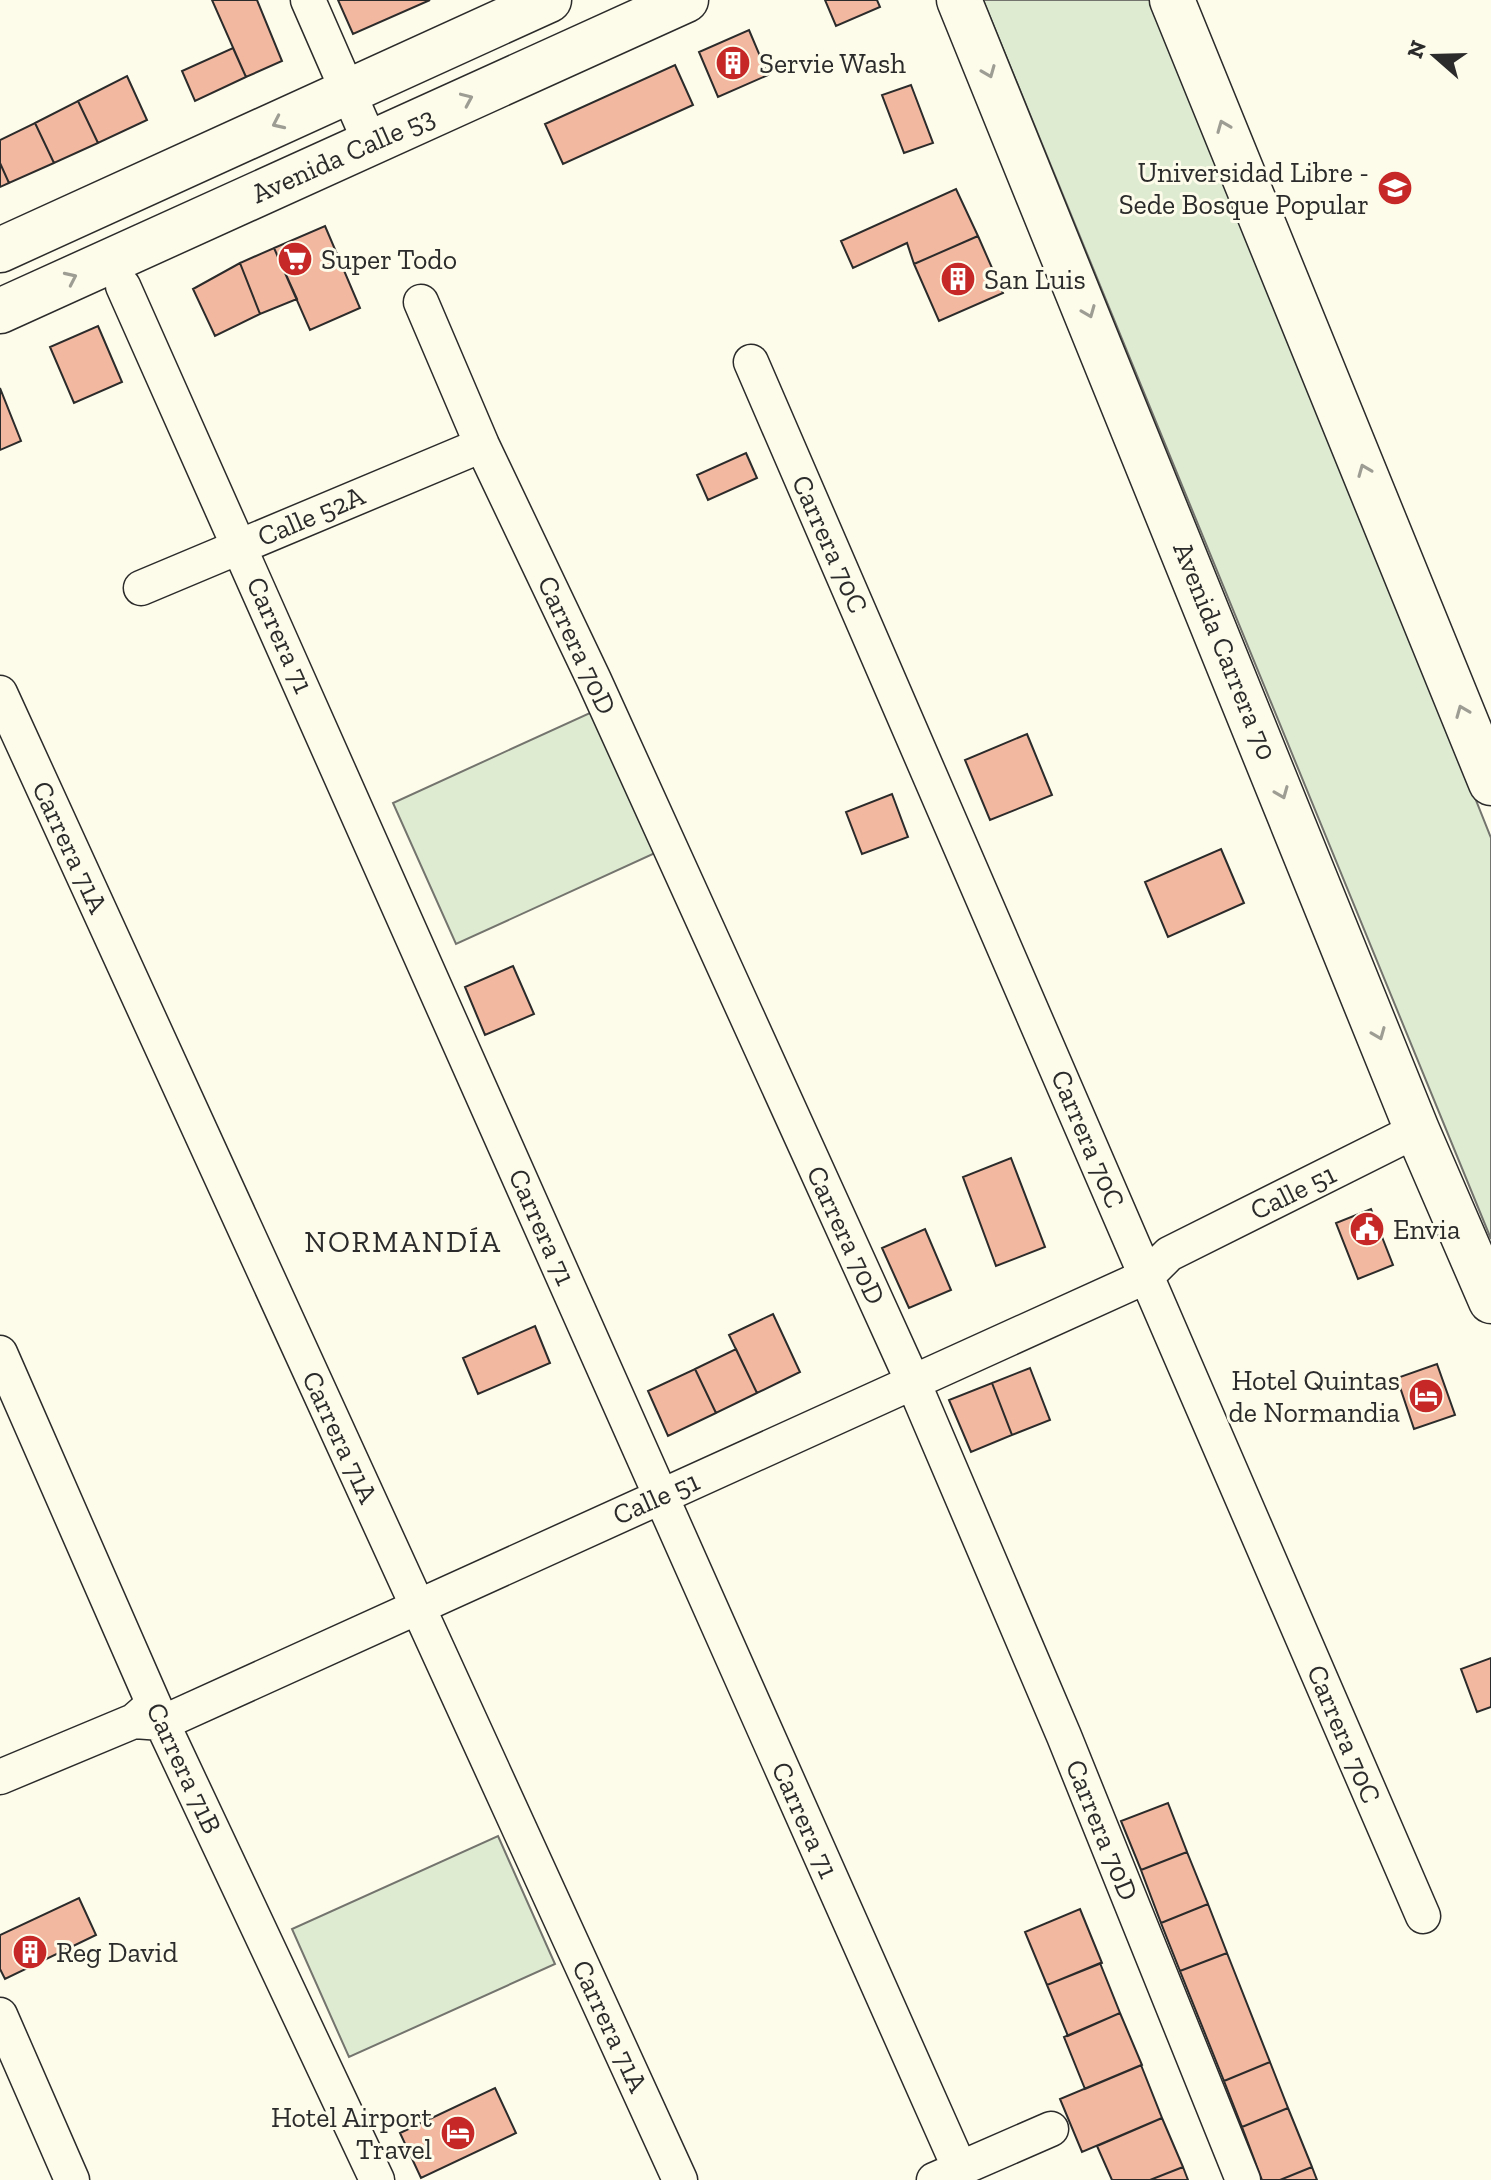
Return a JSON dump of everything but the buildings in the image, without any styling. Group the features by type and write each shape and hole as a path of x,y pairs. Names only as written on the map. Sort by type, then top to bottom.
{"main road":[{"name":"Avenida Calle 53","path":"0,250 549,0"},
{"name":"Avenida Calle 53","path":"0,311 686,0"},
{"name":"Avenida Carrera 70","path":"959,0 1109,362 1417,1130 1491,1301"},
{"path":"1172,0 1491,783"}],"street":[{"path":"308,0 370,142"},
{"name":"Carrera 71","path":"123,286 657,1487 947,2174"},
{"name":"Carrera 70D","path":"421,302 482,445 594,680 909,1373 1064,1736 1243,2180"},
{"name":"Carrera 70C","path":"751,362 1151,1262 1423,1916"},
{"name":"Calle 52A","path":"141,588 482,445"},
{"name":"Carrera 71A","path":"0,693 680,2180"},
{"name":"Calle 51","path":"0,1777 150,1716 909,1373 1151,1262 1417,1130"},
{"name":"Carrera 71B","path":"0,1353 150,1716 377,2180"},
{"path":"0,2015 72,2180"},
{"path":"947,2174 1051,2129"}],"green space":[{"path":"983,0 1151,0 1317,401 1491,838 1491,1239"},
{"path":"603,707 666,848 456,944 393,803"},
{"path":"498,1836 555,1964 349,2057 292,1929"}],"place":[{"name":"Servie Wash","path":"733,63"},
{"name":"Universidad Libre - Sede Bosque Popular","path":"1395,188"},
{"name":"Super Todo","path":"295,259"},
{"name":"San Luis","path":"958,279"},
{"name":"Envia","path":"1367,1229"},
{"name":"Hotel Quintas de Normandia","path":"1426,1396"},
{"name":"Reg David","path":"30,1952"},
{"name":"Hotel Airport Travel","path":"458,2133"}],"district":[{"name":"NORMANDÍA","path":"403,1242"}]}
